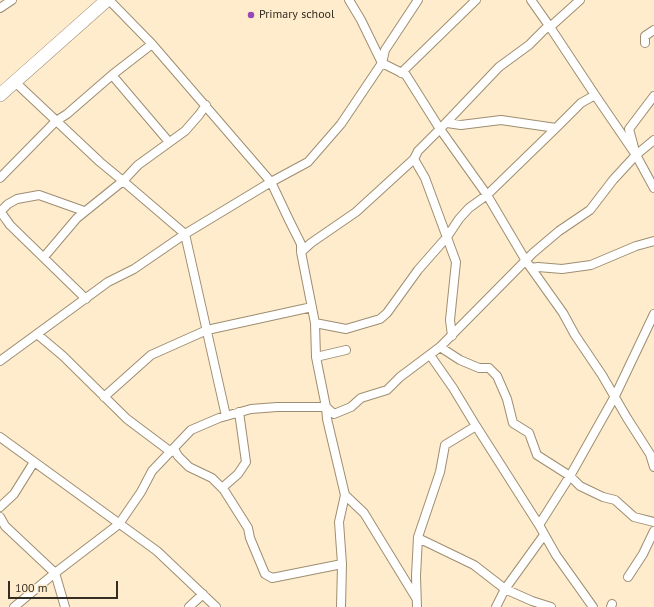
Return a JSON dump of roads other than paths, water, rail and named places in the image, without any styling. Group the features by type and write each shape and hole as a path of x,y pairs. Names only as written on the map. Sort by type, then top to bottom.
{"main road":[{"path":"0,95 108,0"}],"street":[{"path":"0,8 12,0"},
{"path":"108,0 152,44 271,182 288,220 301,244 301,252 315,323 316,357 327,419 345,495 339,522 342,564 341,607"},
{"path":"349,0 361,20 382,63 406,75 440,129 487,195 529,265 563,313 575,335 615,396 650,454 654,467"},
{"path":"0,361 108,282 134,269 185,234 271,182 308,162 341,124 382,63 385,50 418,0"},
{"path":"401,73 476,0"},
{"path":"531,0 636,155 654,188"},
{"path":"301,252 311,243 356,212 414,159 418,151 447,123 499,67 529,45 545,29 580,0"},
{"path":"645,43 646,36 654,30"},
{"path":"0,178 56,121 67,114 112,75 152,44"},
{"path":"112,75 169,142"},
{"path":"15,82 100,162 185,234 226,416"},
{"path":"315,323 346,329 380,319 387,313 418,270 447,237 459,219 469,208 487,195 581,103 595,95"},
{"path":"636,155 629,129 654,96"},
{"path":"44,257 84,211 123,181 138,165 185,131 206,105"},
{"path":"447,123 461,125 501,120 556,128"},
{"path":"14,607 55,573 119,524 141,492 152,471 192,430 226,416 251,409 277,407 326,407 334,414 350,407 361,398 387,390 400,377 440,347 529,265 533,253 559,231 590,210 613,180 636,155 654,140"},
{"path":"414,159 425,178 456,262 450,320 452,336"},
{"path":"84,211 39,195 17,199 0,211 10,225 86,299"},
{"path":"529,265 562,269 591,265 636,246 654,241"},
{"path":"104,397 151,355 207,330 312,307"},
{"path":"539,525 570,476 615,396 654,314"},
{"path":"37,334 63,356 127,419 172,450 189,467 212,478 222,488 248,528 250,538 265,574 272,578 342,564"},
{"path":"440,347 460,360 478,368 489,368 497,376 513,423 529,433 537,456 570,476 580,486 603,497 615,500 634,517 654,522"},
{"path":"316,357 346,350"},
{"path":"430,355 453,388 539,525 556,555 593,607"},
{"path":"222,488 238,474 246,462 240,412"},
{"path":"417,607 416,576 418,538 440,472 445,445 476,426"},
{"path":"0,437 157,551 216,607"},
{"path":"0,507 14,494 34,462"},
{"path":"345,495 364,513 422,607"},
{"path":"0,517 5,526 55,573 65,607"},
{"path":"628,577 654,531"},
{"path":"496,607 505,589 544,535"},
{"path":"418,538 474,565 505,589 532,601 551,607"},
{"path":"189,607 203,594"}],"place":[{"name":"Primary school","path":"251,15"}]}
